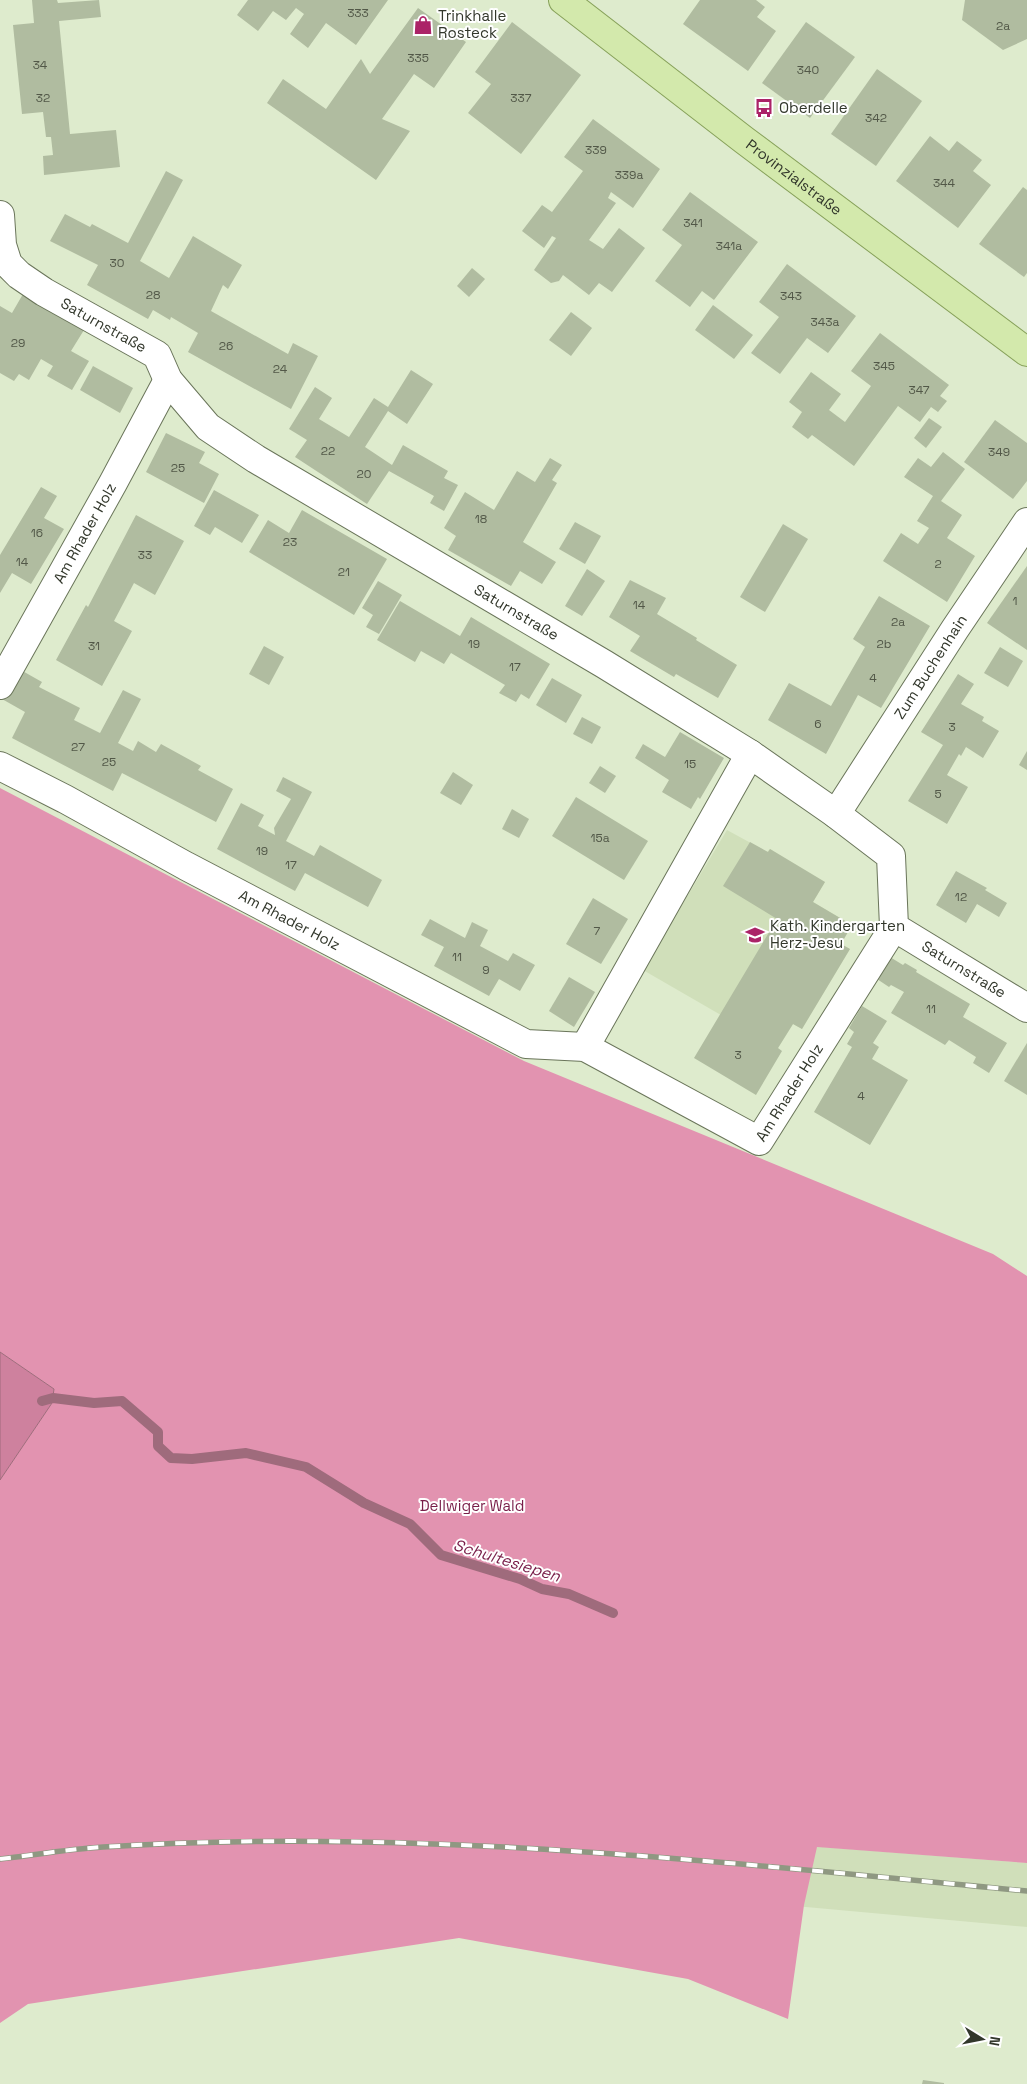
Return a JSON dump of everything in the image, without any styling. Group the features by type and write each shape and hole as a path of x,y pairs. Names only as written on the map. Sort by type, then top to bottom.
{"main road":[{"name":"Provinzialstraße","path":"562,0 744,140 1027,352"}],"street":[{"name":"Saturnstraße","path":"0,215 2,244 8,264 19,275 44,292 157,355 168,380 208,427 256,459 604,664 750,754 836,814 890,856 894,927 1027,1008"},
{"name":"Am Rhader Holz","path":"0,685 113,483 168,380"},
{"name":"Zum Buchenhain","path":"836,814 955,629 1027,522"},
{"path":"585,1047 750,754"},
{"name":"Am Rhader Holz","path":"0,766 65,799 195,871 526,1044 585,1047 759,1141 894,927"}],"shaded area":[{"name":"Kath. Kindergarten Herz-Jesu","path":"727,830 767,852 770,849 825,882 813,902 852,925 841,944 850,949 802,1029 793,1024 778,1048 643,970"},
{"path":"0,1352 54,1389 52,1403 0,1480"},
{"path":"0,1834 695,1837 1027,1863 1027,1927"}],"green space":[{"name":"Dellwiger Wald","path":"0,788 524,1061 993,1254 1027,1276 1027,1863 817,1847 804,1905 788,2019 688,1979 459,1938 28,2004 0,2023 0,1480 52,1403 54,1389 0,1352"}],"building":[{"path":"32,0 57,0 58,3 99,0 101,17 59,21 70,134 116,130 120,167 44,175 43,156 53,155 51,137 46,137 43,112 22,114 13,25 34,23"},
{"path":"248,0 388,0 356,45 326,23 308,48 290,34 304,14 296,8 286,20 273,11 258,31 237,15"},
{"path":"700,0 756,0 765,7 757,17 776,31 748,71 683,24"},
{"path":"965,0 1027,0 1027,39 1003,50 962,20"},
{"path":"418,8 466,42 434,88 414,74 382,119 410,131 376,180 267,103 283,79 326,109 361,59 370,74"},
{"path":"512,22 581,75 521,154 468,113 491,84 475,72"},
{"path":"806,22 855,57 810,118 762,83"},
{"path":"877,69 922,101 876,166 831,134"},
{"path":"593,119 660,169 633,208 611,192 608,198 616,203 589,240 603,249 619,228 645,248 612,292 599,283 589,295 563,275 559,281 551,283 534,270 556,238 552,236 544,248 522,231 542,205 552,212 583,171 564,157"},
{"path":"930,136 949,151 957,141 982,160 973,171 991,185 958,228 896,181"},
{"path":"166,171 183,180 140,261 169,278 193,236 242,265 228,289 223,285 211,311 288,354 293,343 318,356 291,409 188,352 198,333 171,317 170,320 153,310 148,319 87,285 98,265 50,241 65,214 90,227 92,224 128,243"},
{"path":"1023,187 1027,190 1027,273 1024,277 979,244"},
{"path":"690,192 758,242 714,300 702,291 690,307 655,281 682,245 662,230"},
{"path":"787,264 856,316 828,353 807,338 780,374 751,353 779,317 759,302"},
{"path":"472,268 485,279 469,297 457,286"},
{"path":"23,294 84,330 71,351 89,361 72,390 47,376 53,366 41,359 29,380 19,374 14,381 0,373 0,306 12,313"},
{"path":"713,305 753,335 734,359 695,330"},
{"path":"571,312 592,328 571,356 549,340"},
{"path":"880,333 949,385 940,396 947,401 938,412 931,407 920,422 898,406 854,466 812,435 808,439 792,427 802,412 789,402 811,372 841,394 829,410 845,422 871,386 851,371"},
{"path":"93,366 133,388 120,413 80,390"},
{"path":"411,370 433,384 407,424 388,411 365,447 392,465 403,445 448,471 444,478 458,485 444,511 430,503 434,496 389,471 367,504 295,457 307,440 289,429 315,387 332,398 319,419 349,437 374,398 388,407"},
{"path":"929,418 942,427 926,448 914,438"},
{"path":"995,420 1027,443 1027,481 1013,499 964,462"},
{"path":"166,433 205,452 199,463 219,474 204,503 146,472"},
{"path":"943,452 965,469 941,501 962,515 947,538 975,556 947,602 883,561 901,533 918,544 929,528 917,521 933,496 904,477 918,458 931,467"},
{"path":"550,458 562,465 552,480 557,483 523,542 556,562 542,584 520,571 511,586 448,550 456,536 444,528 465,492 494,510 517,471 535,482"},
{"path":"41,487 57,496 44,518 64,529 31,584 12,573 0,593 0,555"},
{"path":"214,490 259,515 242,543 215,527 210,535 194,526"},
{"path":"302,510 387,559 354,615 249,552 268,520 289,533"},
{"path":"136,515 184,541 155,595 134,583 114,621 132,631 102,686 56,660 86,605 88,607"},
{"path":"575,522 601,536 585,564 559,549"},
{"path":"783,524 808,539 765,612 740,597"},
{"path":"1027,566 1027,650 987,623"},
{"path":"587,569 605,581 582,616 565,606"},
{"path":"630,580 666,598 657,614 737,665 718,698 676,674 674,677 630,651 640,636 609,617"},
{"path":"378,581 402,595 379,634 366,627 373,615 362,608"},
{"path":"879,596 930,626 881,708 858,695 826,754 768,720 789,683 831,706 865,647 853,639"},
{"path":"400,601 460,636 471,617 550,664 529,699 521,694 516,702 499,693 505,685 451,653 444,664 421,651 415,662 377,640"},
{"path":"264,646 284,657 269,685 249,674"},
{"path":"1000,647 1023,661 1008,687 984,673"},
{"path":"19,669 42,682 39,687 80,708 74,720 100,733 123,690 141,699 118,743 133,751 138,741 156,752 161,744 201,766 198,770 233,789 216,822 122,773 113,791 12,738 25,712 2,699"},
{"path":"958,674 974,684 961,704 984,717 982,721 999,731 983,758 966,747 961,756 959,754 947,775 968,787 947,824 908,801 943,745 921,732"},
{"path":"552,678 582,695 566,723 536,705"},
{"path":"582,717 601,727 592,744 573,734"},
{"path":"680,732 724,758 700,799 698,797 691,809 662,792 669,780 635,758 643,744 665,757"},
{"path":"1027,751 1027,770 1019,765"},
{"path":"600,766 616,776 605,793 589,783"},
{"path":"453,772 473,785 461,805 440,793"},
{"path":"283,777 312,792 286,841 314,856 320,845 382,880 368,907 305,873 295,891 217,849 241,803 264,815 258,826 275,835 274,828 291,799 276,791"},
{"path":"576,797 648,841 624,880 552,836"},
{"path":"512,809 529,819 519,838 502,829"},
{"path":"750,842 768,852 770,849 825,882 813,902 852,925 841,944 850,949 802,1029 793,1024 778,1048 782,1051 756,1095 694,1058 777,919 723,886"},
{"path":"956,871 987,888 985,890 1007,903 999,917 977,904 966,923 936,905"},
{"path":"593,898 628,919 601,964 566,944"},
{"path":"430,919 465,938 472,922 488,930 480,946 508,961 513,953 535,965 520,991 499,979 489,996 434,966 444,947 421,935"},
{"path":"890,957 903,965 905,963 917,970 916,972 970,1004 963,1017 1007,1043 989,1073 973,1063 976,1057 949,1040 945,1045 891,1013 904,992 891,985 889,987 877,979"},
{"path":"569,977 595,992 574,1027 549,1011"},
{"path":"862,1006 887,1021 873,1043 879,1047 872,1059 908,1080 870,1145 814,1112 852,1047 847,1044 854,1032 849,1028"},
{"path":"1027,1043 1027,1095 1004,1081"},
{"path":"923,2080 944,2083 944,2084 922,2084"}],"waterway":[{"name":"Schultesiepen","path":"42,1401 53,1398 94,1403 122,1401 158,1432 158,1446 171,1458 192,1459 246,1453 306,1467 364,1503 410,1524 441,1555 520,1579 542,1589 569,1594 613,1613"}],"railway":[{"path":"0,1859 90,1848 219,1842 335,1841 450,1844 681,1859 1027,1891"}],"place":[{"name":"Trinkhalle Rosteck","path":"423,25"},
{"name":"Oberdelle","path":"764,108"},
{"name":"Kath. Kindergarten Herz-Jesu","path":"755,935"}]}
